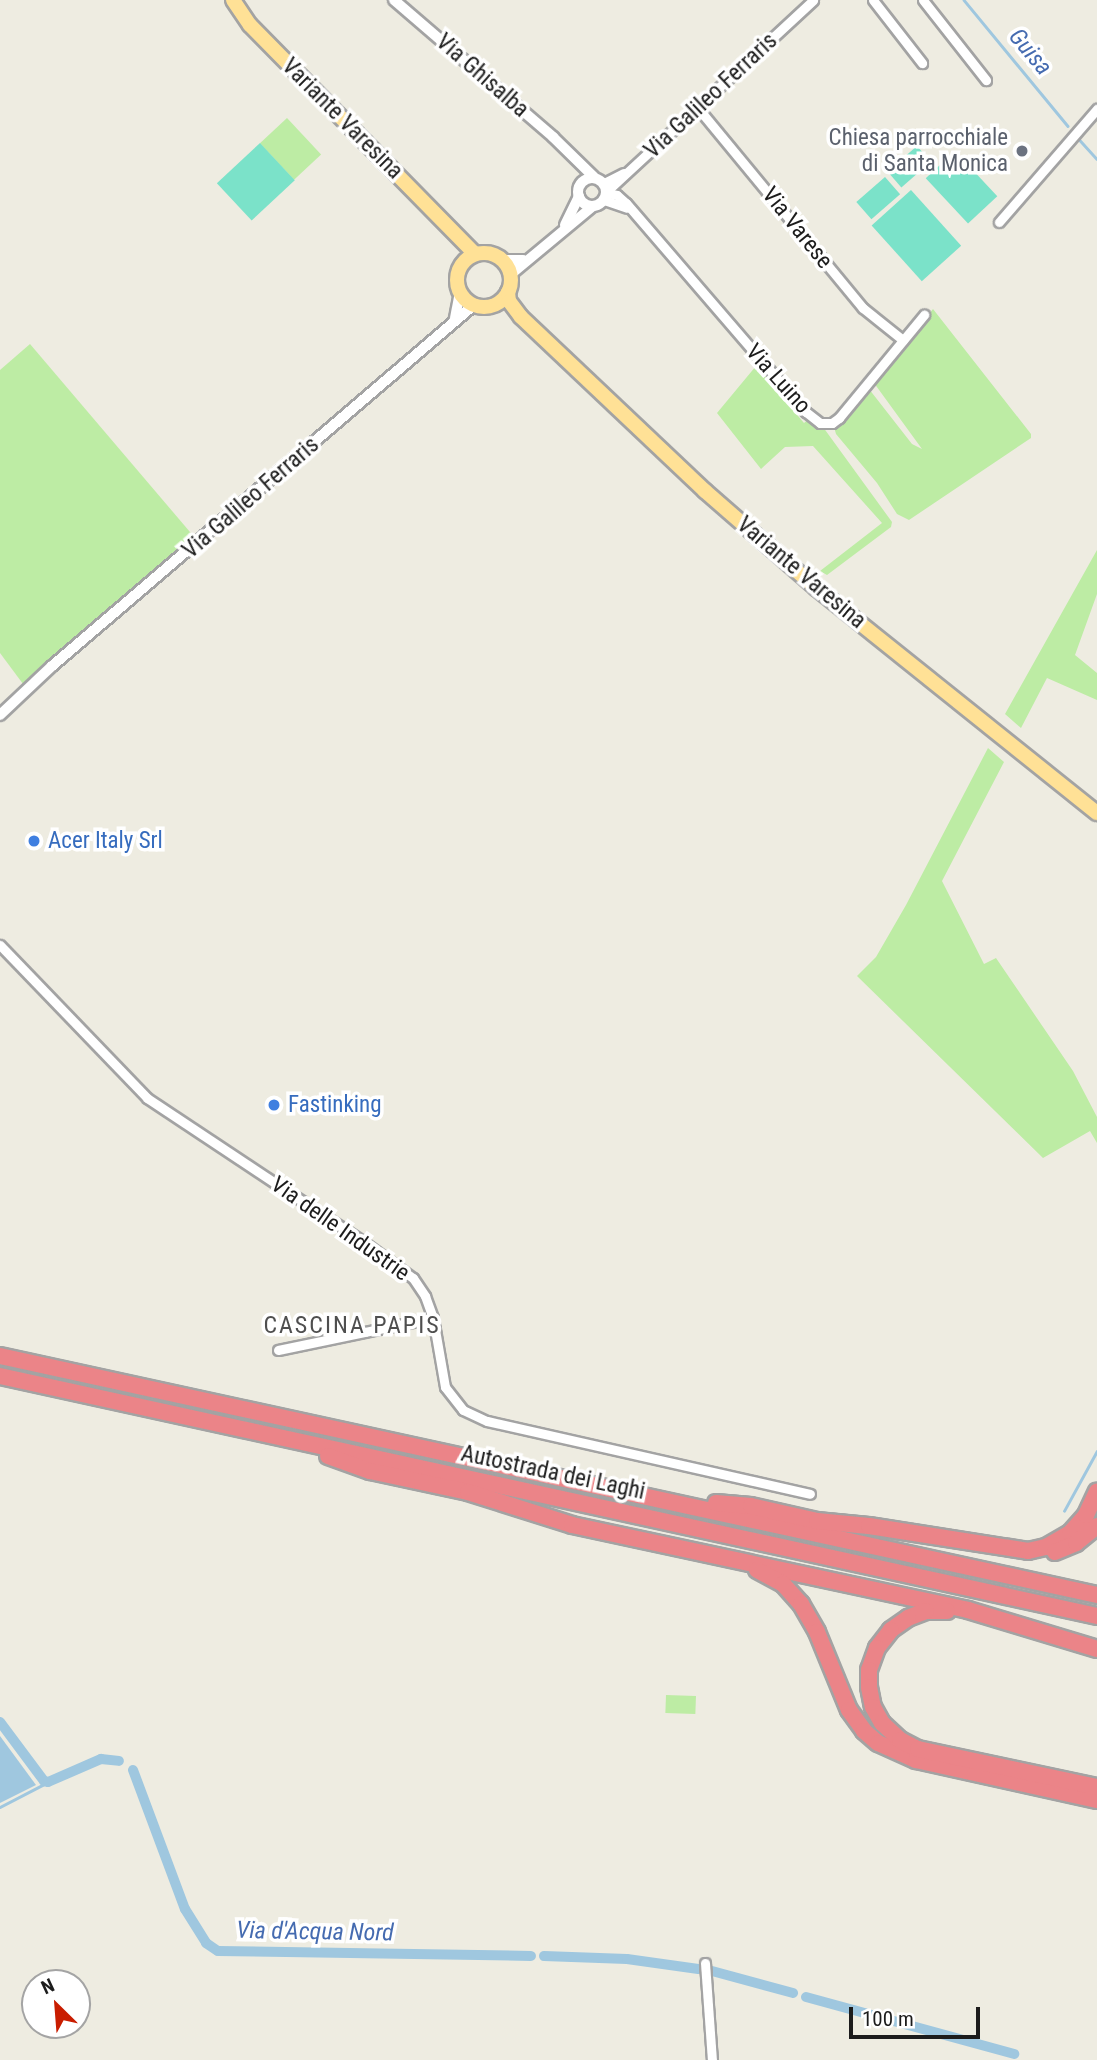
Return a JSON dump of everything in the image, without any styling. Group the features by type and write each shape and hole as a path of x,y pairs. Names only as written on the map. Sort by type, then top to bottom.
{"highway":[{"name":"Autostrada dei Laghi","path":"0,1356 1097,1595"},
{"name":"Autostrada dei Laghi","path":"0,1376 1097,1616"},
{"path":"257,1432 370,1471 446,1486 572,1525 921,1599 1097,1649"},
{"path":"924,1537 1008,1550 1038,1550 1070,1533 1086,1515 1097,1491"},
{"path":"641,1496 751,1506 817,1521 869,1526 1009,1555 1035,1557 1069,1547 1097,1526"},
{"path":"667,1546 754,1568 788,1589 813,1624 852,1715 864,1731 885,1747 925,1762 1097,1800"},
{"path":"1008,1622 939,1610 918,1613 901,1622 882,1640 871,1662 869,1687 876,1712 895,1736 918,1749 1097,1787"}],"main road":[{"name":"Variante Varesina","path":"233,0 250,25 437,214 454,235 475,254 492,254 502,260"},
{"name":"Variante Varesina","path":"454,235 461,265 457,282 460,293"},
{"path":"461,265 475,254"},
{"path":"492,305 508,292 510,275 502,260"},
{"name":"Variante Varesina","path":"508,292 509,300 521,317 705,491 816,588 1097,813"},
{"path":"460,293 474,305"},
{"name":"Variante Varesina","path":"474,305 492,305 521,317"}],"street":[{"name":"Via Ghisalba","path":"394,0 568,153 603,189"},
{"name":"Via Galileo Ferraris","path":"603,189 640,163 813,0"},
{"path":"873,0 922,63"},
{"path":"923,0 986,80"},
{"name":"Via Varese","path":"698,108 863,308 903,340"},
{"path":"999,222 1097,109"},
{"name":"Via Ghisalba","path":"568,153 578,172 579,190"},
{"path":"579,190 603,189"},
{"path":"510,275 593,206 603,189"},
{"name":"Via Luino","path":"603,189 636,215 806,412 820,423 828,424 839,418 924,314"},
{"path":"579,190 584,203 593,206"},
{"path":"558,234 570,218 579,190"},
{"path":"502,260 526,259"},
{"path":"453,323 460,293"},
{"name":"Via Galileo Ferraris","path":"0,715 47,671 474,305"},
{"name":"Via delle Industrie","path":"0,945 138,1090 402,1269 422,1290 433,1318 445,1387 454,1403 473,1416 810,1494"},
{"path":"278,1350 433,1318"},
{"path":"705,1963 712,2060"}],"green space":[{"path":"287,118 321,155 294,180 260,143"},
{"path":"260,143 295,180 252,221 217,183"},
{"path":"917,146 931,162 901,187 888,172"},
{"path":"955,151 997,196 968,224 926,178"},
{"path":"885,177 900,194 871,219 856,202"},
{"path":"911,190 961,246 922,281 872,225"},
{"path":"933,309 1031,434 1031,438 909,520 897,514 877,483 836,434 834,427 869,389 912,444 922,449 874,383"},
{"path":"30,344 190,532 195,542 26,688 0,653 0,370"},
{"path":"756,366 804,423 809,419 815,426 823,427 892,522 891,527 827,575 820,571 882,523 813,446 785,447 761,469 717,413"},
{"path":"1097,550 1097,594 1075,655 1097,673 1097,700 1047,678 1021,728 1005,714"},
{"path":"988,748 1004,762 942,881 984,964 996,958 1073,1071 1097,1117 1097,1143 1090,1131 1043,1158 857,976 876,957 906,905"},
{"path":"666,1695 696,1696 695,1714 665,1713"}],"water":[{"path":"0,1736 36,1785 0,1803"}],"waterway":[{"name":"Guisa","path":"964,0 1068,126"},
{"name":"Guisa","path":"1078,138 1097,159"},
{"path":"1064,1511 1097,1451"},
{"name":"Via d'Acqua Nord","path":"0,1722 44,1781 48,1782 101,1759 119,1761"},
{"name":"Via d'Acqua Nord","path":"133,1770 185,1909 206,1943 218,1951 531,1956"},
{"path":"0,1807 48,1782"},
{"name":"Via d'Acqua Nord","path":"544,1956 627,1959 698,1969"},
{"name":"Via d'Acqua Nord","path":"712,1971 793,1993"},
{"name":"Via d'Acqua Nord","path":"806,1997 1014,2054"}],"place":[{"name":"Chiesa parrocchiale di Santa Monica","path":"1022,151"},
{"name":"Acer Italy Srl","path":"34,841"},
{"name":"Fastinking","path":"274,1105"}],"district":[{"name":"CASCINA PAPIS","path":"352,1326"}]}
